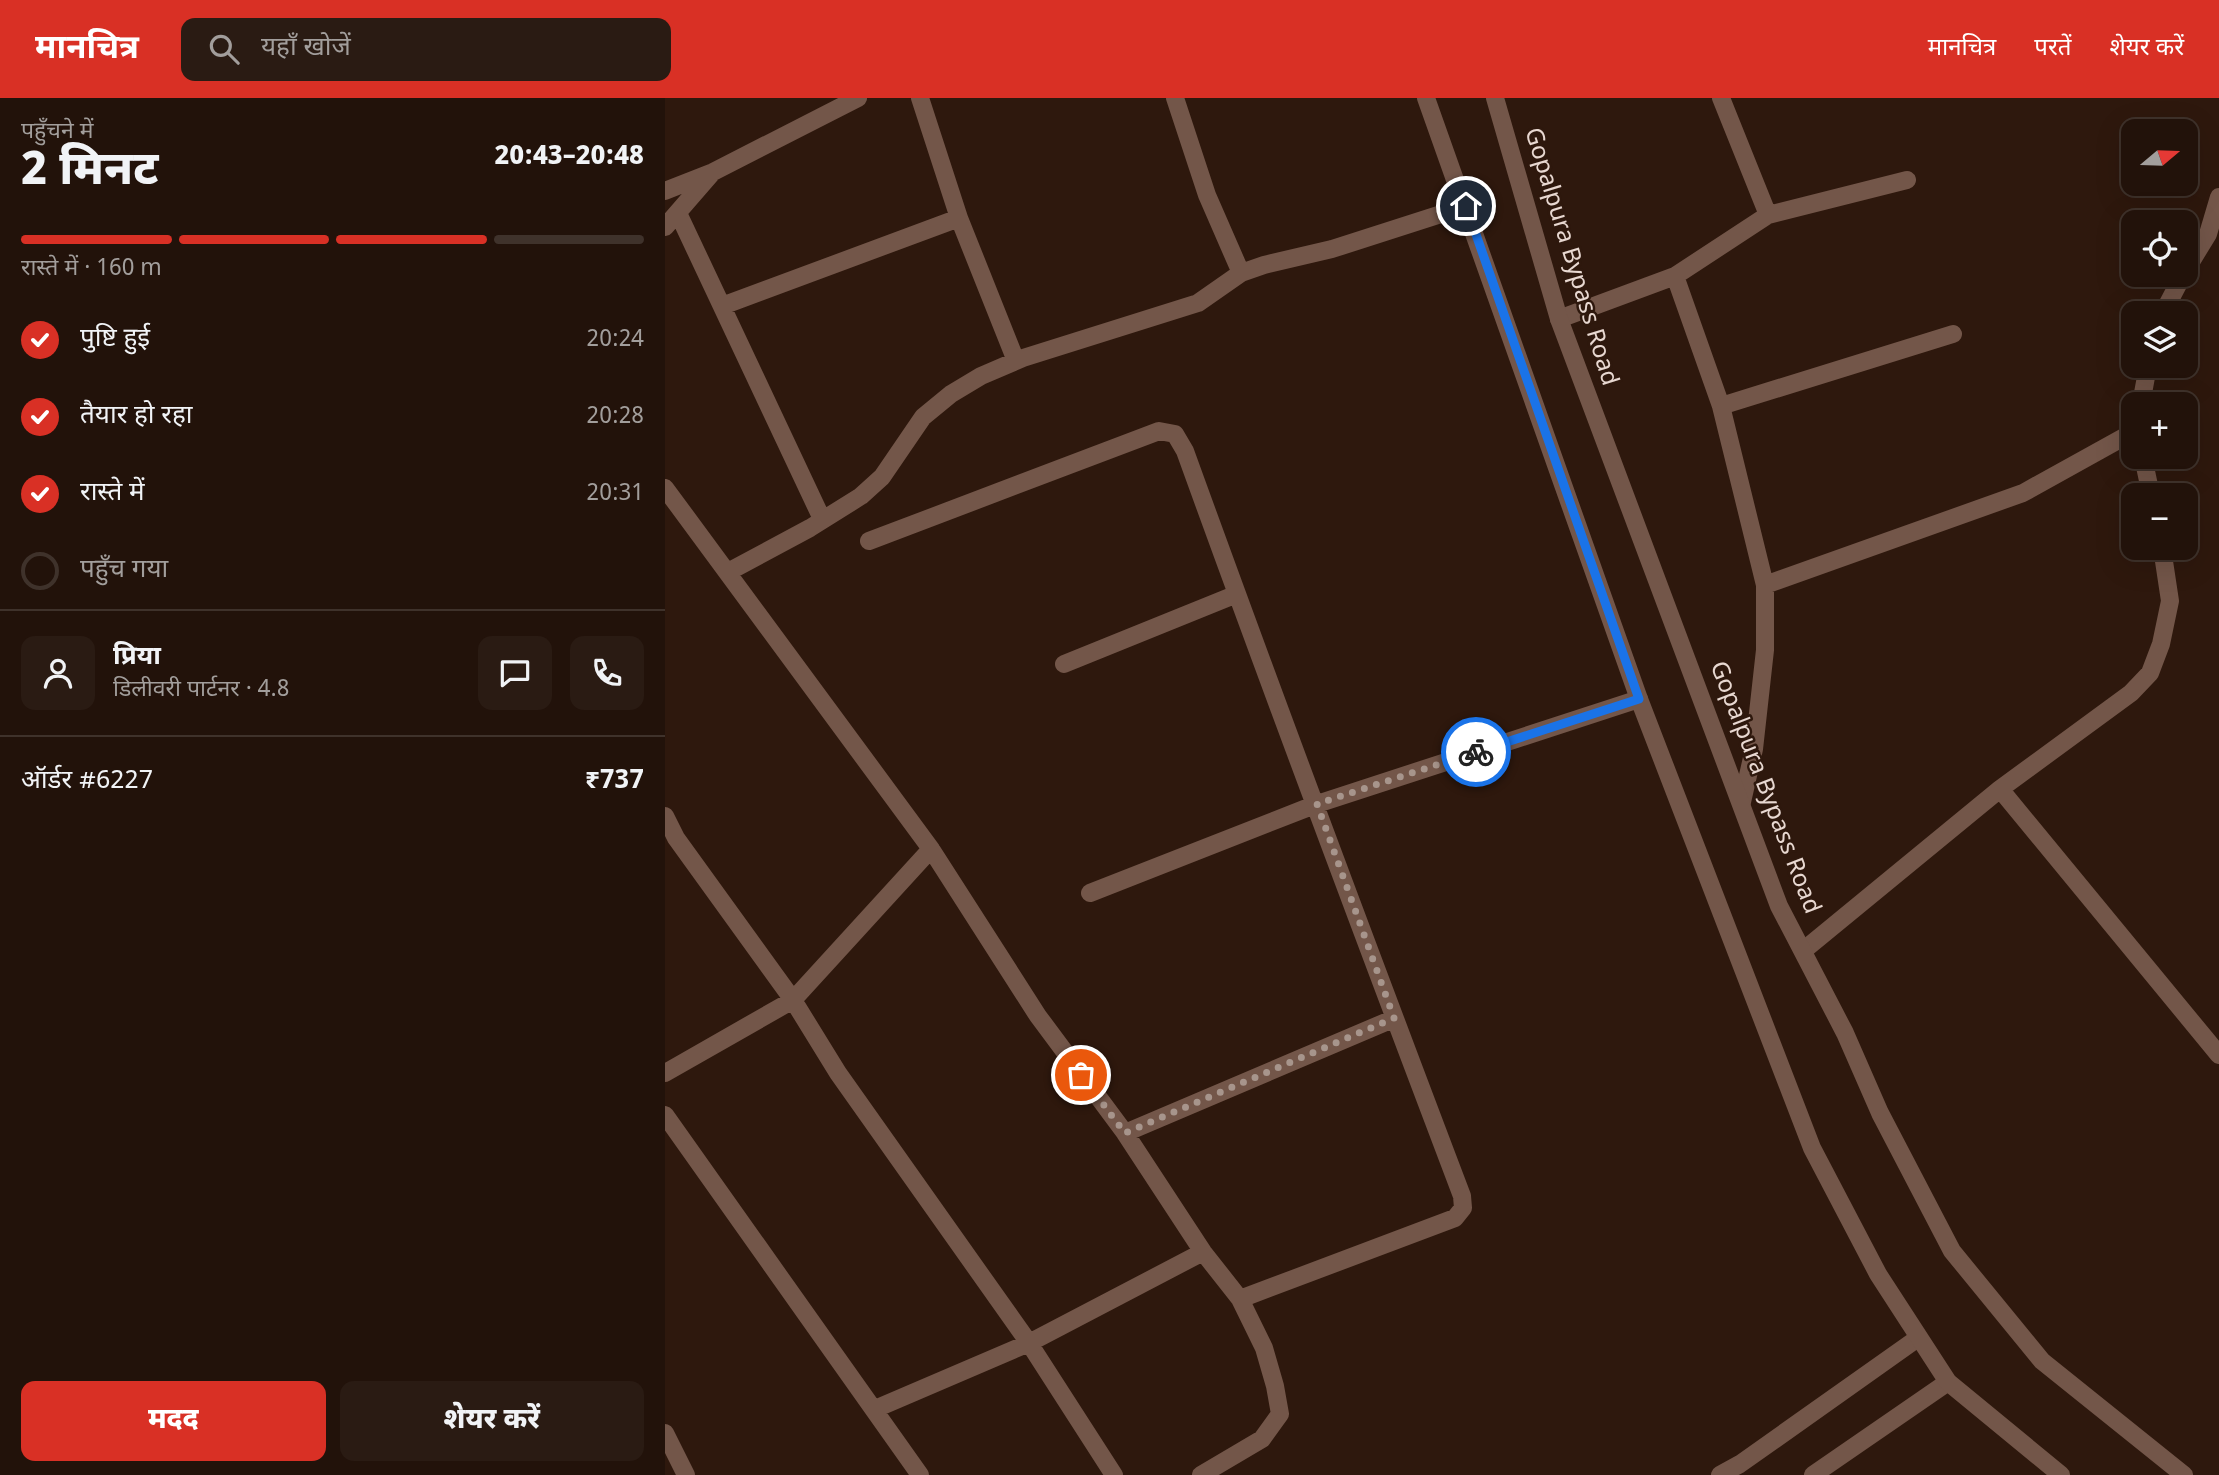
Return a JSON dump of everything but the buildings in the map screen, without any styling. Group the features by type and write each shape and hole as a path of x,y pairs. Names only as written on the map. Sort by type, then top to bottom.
{"street":[{"path":"665,191 713,172 858,98"},
{"path":"921,98 959,218 1016,361"},
{"path":"1175,98 1207,195 1241,273"},
{"path":"1426,98 1639,699 1812,1148 1878,1274 1948,1382 2061,1475"},
{"name":"Gopalpura Bypass Road","path":"1495,98 1559,319 1779,906 1845,1033 1880,1113 1952,1251 2042,1361 2184,1475"},
{"path":"1721,98 1768,215"},
{"path":"665,226 713,172"},
{"path":"1559,319 1675,276 1768,215 1907,180"},
{"path":"2198,250 2208,234 2219,197"},
{"path":"729,572 861,496 882,477 923,417 981,376 1016,361 1198,303 1241,273 1332,249 1466,206"},
{"path":"678,214 822,519"},
{"path":"722,306 959,218"},
{"path":"1675,276 1721,406 1765,585 1765,650 1754,749 1742,803"},
{"path":"1721,406 1953,334"},
{"path":"869,541 1159,431 1175,434 1185,451 1462,1196 1463,1208 1455,1218 1240,1299"},
{"path":"1765,585 2023,493 2121,439"},
{"path":"665,488 931,849 1038,1016 1125,1133 1203,1252 1240,1299 1263,1348 1280,1415 1262,1439 1201,1475"},
{"path":"1804,950 2000,789 2131,694 2150,673 2161,644 2170,601 2164,560"},
{"path":"1064,664 1237,594"},
{"path":"1090,893 1317,804 1639,699"},
{"path":"2000,789 2219,1055"},
{"path":"665,816 671,842 793,999 838,1073 1029,1343 1114,1475"},
{"path":"665,1073 793,999 931,849"},
{"path":"1125,1133 1394,1018"},
{"path":"665,1115 920,1475"},
{"path":"875,1409 1029,1343 1203,1252"},
{"path":"1720,1475 1740,1464 1918,1338"},
{"path":"1813,1475 1948,1382"},
{"path":"665,1435 686,1475"}],"way so far":[{"path":"1081,1075 1125,1133 1394,1018 1317,804 1476,752"}],"route":[{"path":"1466,206 1639,699 1476,752"}]}
